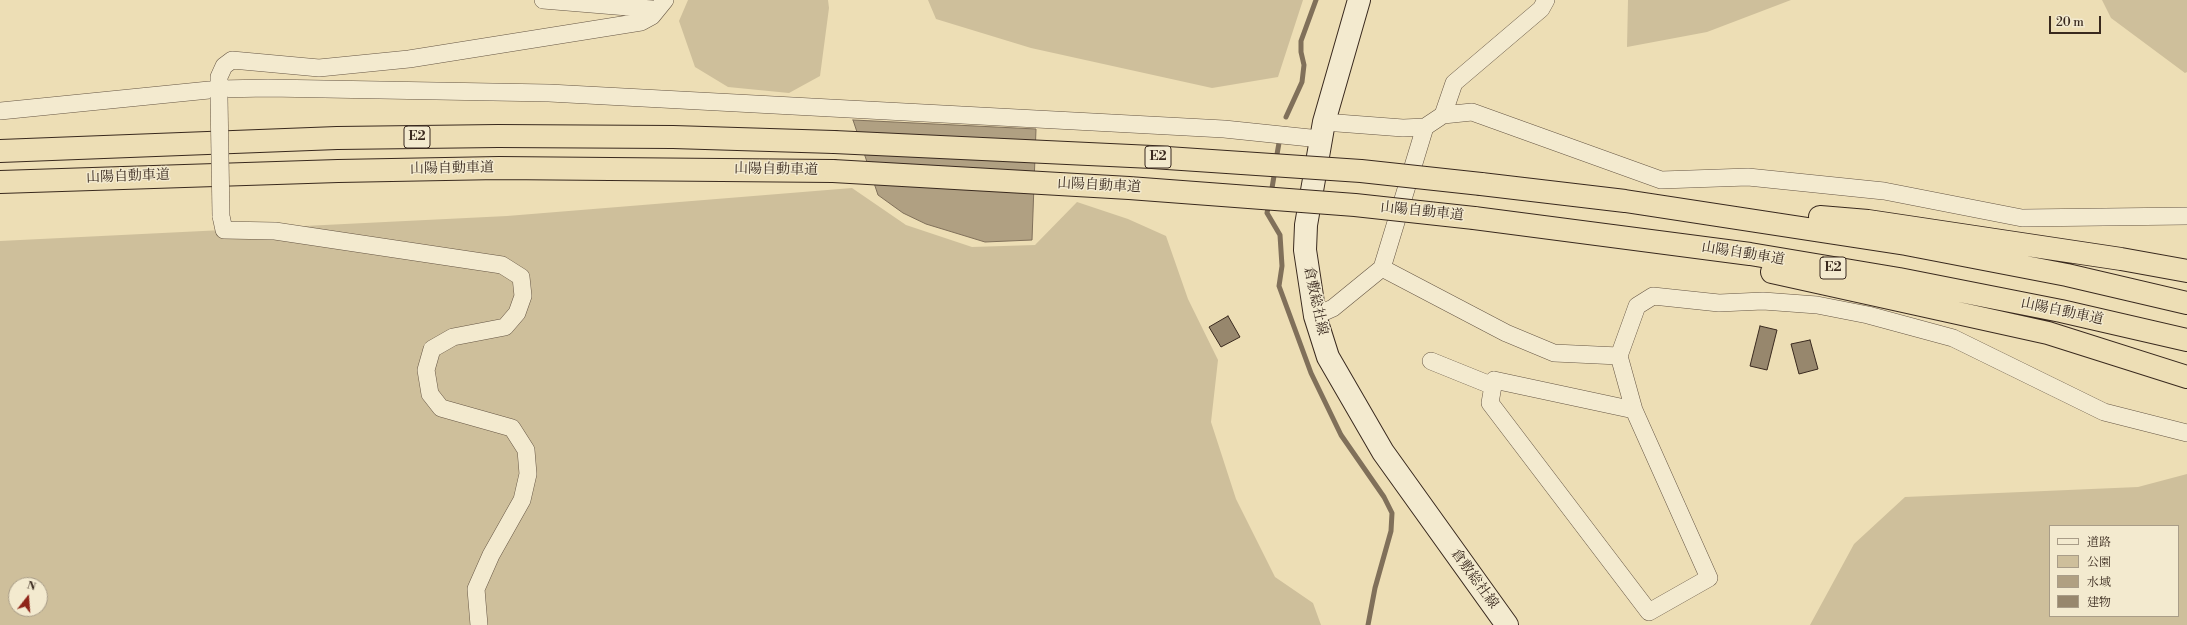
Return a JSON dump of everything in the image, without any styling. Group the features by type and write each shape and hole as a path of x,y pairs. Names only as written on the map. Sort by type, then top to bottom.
{"highway":[{"name":"E2","path":"0,151 337,138 498,136 672,137 834,142 1183,159 1360,171 1625,201 1906,244 2067,276 2187,303"},
{"name":"山陽自動車道","path":"0,182 338,170 672,168 833,171 1128,188 1355,205 1474,218 1750,254 1899,279 2061,311 2187,340"},
{"path":"1625,201 1868,221 2121,259 2187,272"},
{"path":"1619,236 2048,333 2187,378"}],"main road":[{"name":"倉敷総社線","path":"1359,0 1322,130 1306,225 1305,250 1315,316 1328,357 1383,452 1507,625"}],"street":[{"path":"543,0 565,0 652,9 652,16"},
{"path":"479,625 476,589 491,555 522,500 528,474 526,450 512,428 440,408 430,394 426,370 432,349 453,337 505,327 517,313 524,296 521,277 502,265 487,262 275,231 224,230 221,216 219,77 224,66 232,60 320,68 394,60 641,22 652,16 665,0"},
{"path":"1443,115 1454,83 1541,9 1546,0"},
{"path":"0,111 268,88 549,93 1224,129 1322,130 1425,127 1443,115 1472,112 1661,180 1748,177 1884,191 2022,218 2187,216"},
{"path":"1315,316 1333,308 1382,268 1425,127"},
{"path":"1382,268 1506,334 1554,352 1619,356"},
{"path":"1634,410 1494,380 1490,403 1649,612 1709,578 1634,410 1619,356 1637,306 1653,296 1719,303 1763,301 1817,305 1868,315 1953,338 2104,412 2187,433"},
{"path":"1431,361 1493,386"}],"green space":[{"path":"688,0 828,0 829,8 820,76 789,93 728,87 695,67 679,21"},
{"path":"928,0 1303,0 1278,77 1212,88 1031,48 936,19"},
{"path":"1628,0 1791,0 1707,32 1627,47"},
{"path":"2102,0 2187,0 2187,72 2185,73 2111,18"},
{"path":"852,188 906,225 972,247 1035,245 1077,202 1128,219 1166,236 1188,299 1218,360 1211,422 1236,499 1275,577 1313,603 1321,625 0,625 0,241 507,216"},
{"path":"2187,474 2187,625 1810,625 1854,544 1905,497 2138,487"}],"water":[{"path":"853,120 1036,129 1032,240 985,242 926,224 903,213 878,195"}],"building":[{"path":"1228,316 1240,337 1221,347 1209,327"},
{"path":"1760,326 1777,330 1767,370 1750,366"},
{"path":"1810,340 1818,369 1799,374 1791,344"}],"waterway":[{"path":"1286,117 1302,82 1304,65 1301,52 1301,41 1316,0"},
{"path":"1276,160 1279,143"},
{"path":"1271,194 1275,170"},
{"path":"1269,203 1267,213 1280,235 1282,266 1279,286 1311,373 1341,435 1384,497 1392,513 1391,531 1375,588 1368,625"}]}
